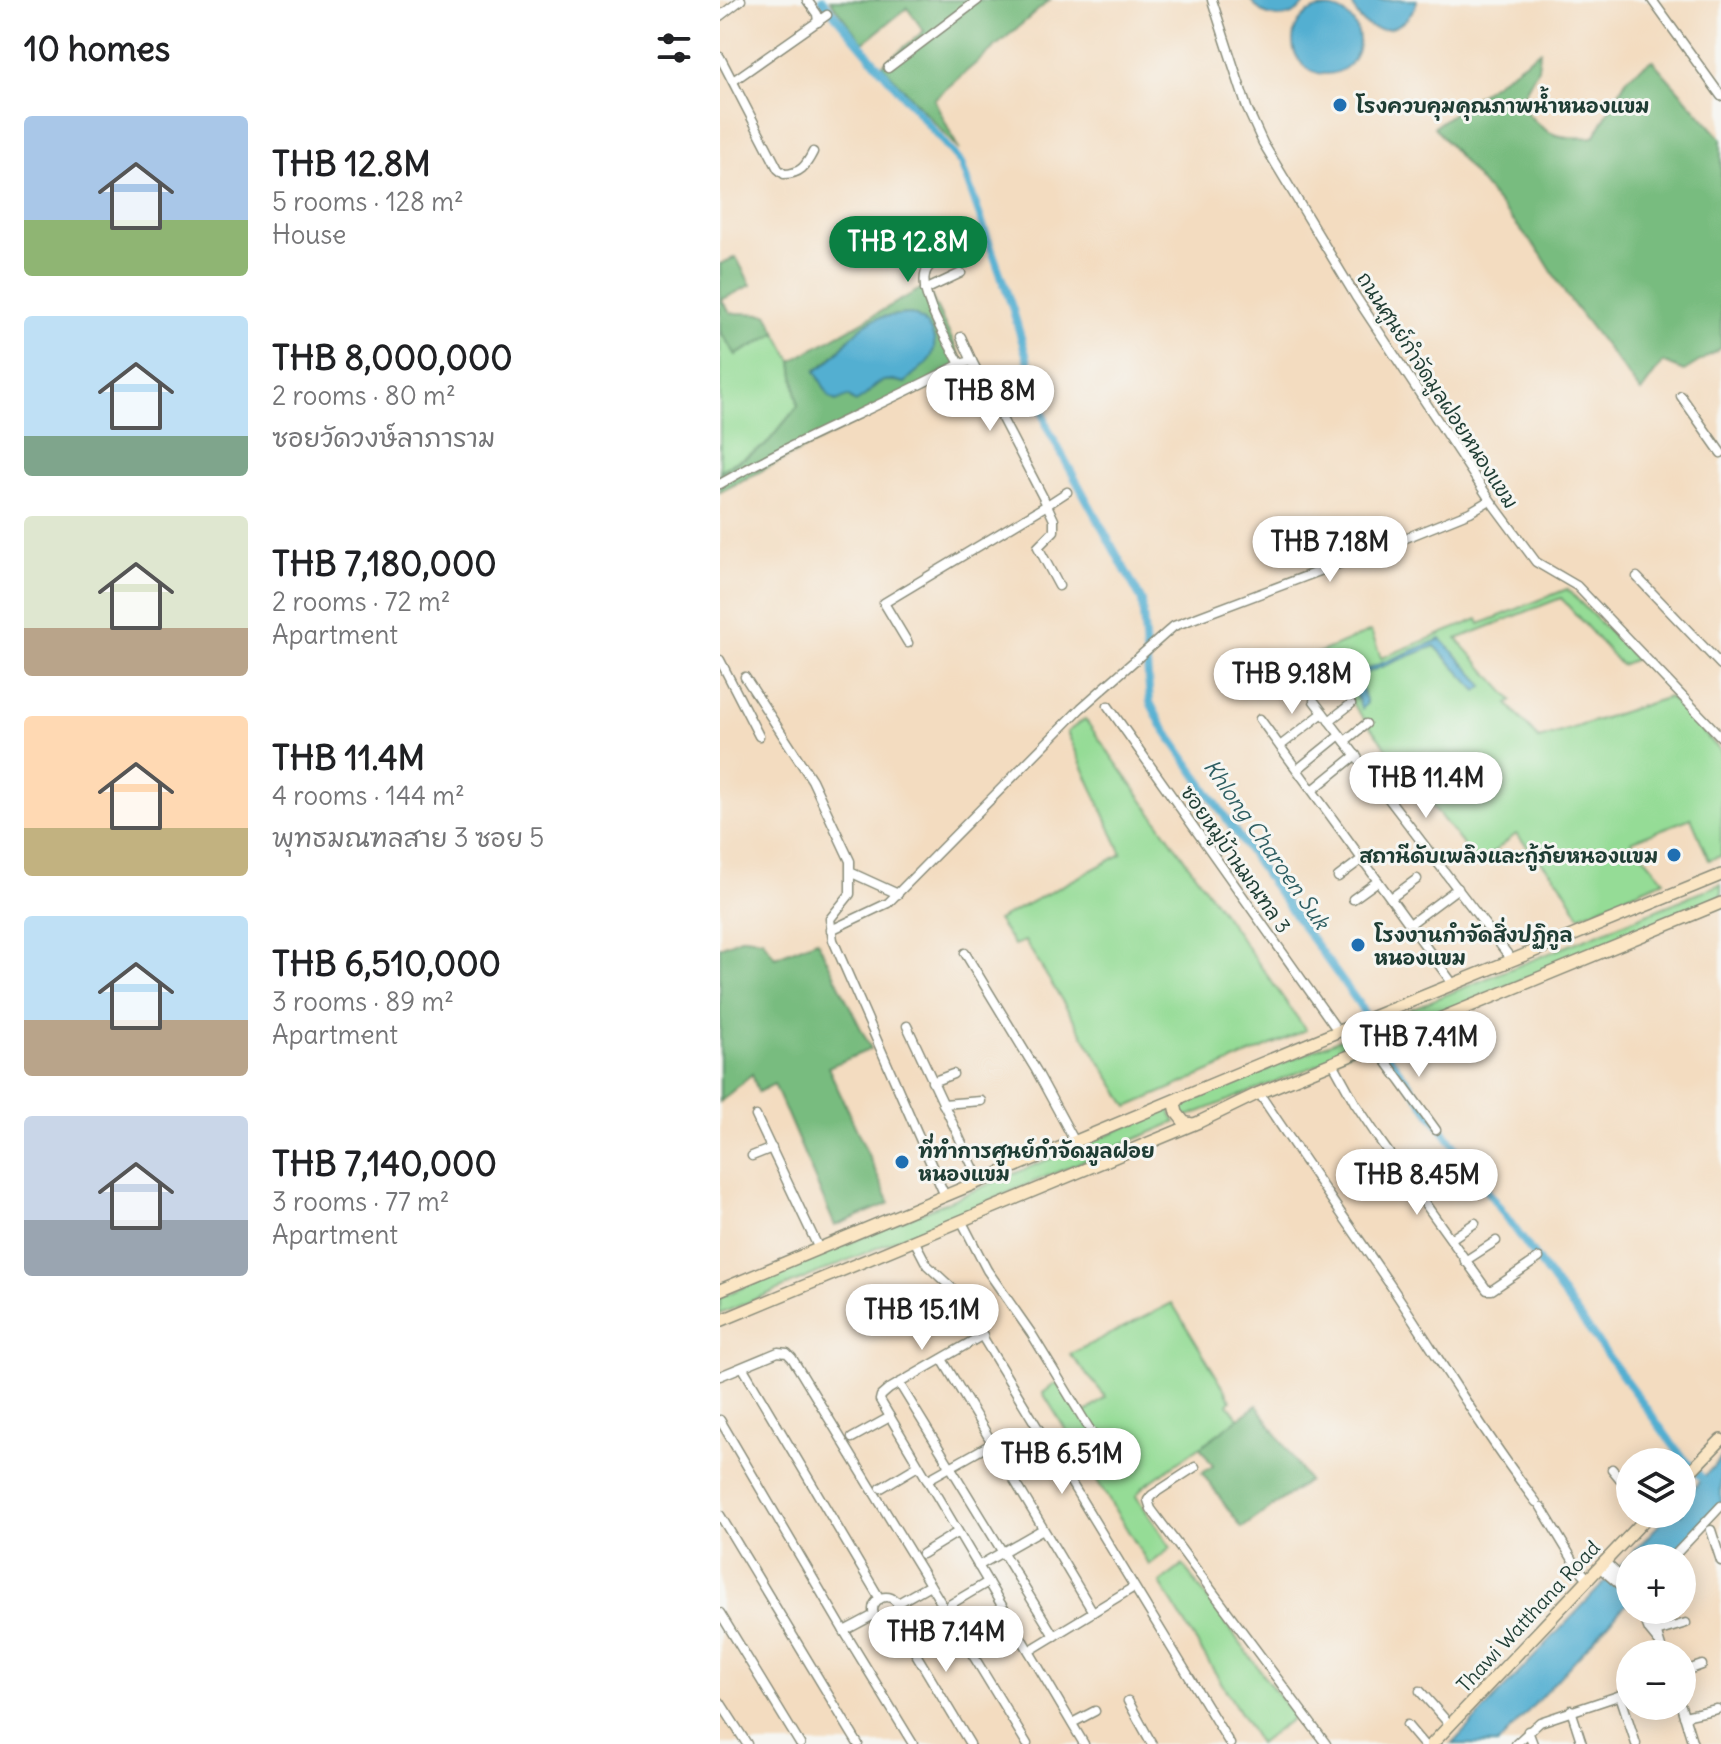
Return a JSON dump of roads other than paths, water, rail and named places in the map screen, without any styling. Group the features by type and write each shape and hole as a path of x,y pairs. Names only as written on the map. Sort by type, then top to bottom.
{"main road":[{"path":"720,1290 1338,1031 1721,875"},
{"path":"720,1321 1193,1124 1259,1093 1721,903"},
{"path":"1181,1097 1175,1104 1177,1113 1184,1122 1193,1124"},
{"path":"1696,1466 1721,1440"},
{"name":"Thawi Watthana Road","path":"1432,1744 1636,1528"}],"street":[{"path":"720,16 741,0"},
{"path":"807,0 817,14 818,22"},
{"path":"888,68 978,0"},
{"name":"ถนนศูนย์กำจัดมูลฝอยหนองแขม","path":"1212,0 1247,108 1263,143 1356,297 1490,500 1536,562 1577,586 1721,737"},
{"path":"1652,0 1721,96"},
{"path":"733,81 827,15"},
{"path":"720,58 781,172 797,172 813,152"},
{"path":"960,364 925,290 923,278 934,262 982,239"},
{"path":"925,290 961,273"},
{"path":"961,337 1054,520 1054,531 1038,547 1059,586"},
{"path":"720,484 794,444 972,361"},
{"path":"1681,396 1721,453"},
{"path":"908,643 884,603 1067,492"},
{"path":"831,930 875,911 898,894 1081,708 1174,626 1386,546 1470,512 1490,500"},
{"path":"1637,577 1721,665"},
{"path":"720,660 759,736"},
{"path":"745,677 812,780 850,861 850,894 830,919 831,930 945,1196"},
{"path":"1314,701 1512,960"},
{"path":"1329,721 1351,704"},
{"name":"ซอยหมู่บ้านมณฑล 3","path":"1108,706 1338,1031"},
{"path":"1280,746 1323,713"},
{"path":"1260,719 1314,789 1453,984"},
{"path":"1298,769 1366,724"},
{"path":"1314,789 1356,755"},
{"path":"1338,877 1362,859"},
{"path":"852,873 898,894"},
{"path":"1391,898 1417,879"},
{"path":"1353,899 1378,881"},
{"path":"1410,924 1458,888"},
{"path":"965,953 1036,1070 1075,1142"},
{"path":"907,1026 980,1182"},
{"path":"1380,1045 1436,1130"},
{"path":"1333,1063 1355,1103 1465,1261 1490,1291 1536,1260"},
{"path":"932,1082 953,1074"},
{"path":"1259,1093 1588,1579"},
{"path":"943,1104 981,1101"},
{"path":"756,1116 819,1249"},
{"path":"752,1156 772,1148"},
{"path":"1419,1194 1453,1179"},
{"path":"961,1220 977,1255 1031,1333 1098,1443"},
{"path":"1451,1239 1475,1223"},
{"path":"914,1240 927,1265 954,1290 983,1335 1230,1744"},
{"path":"1465,1261 1496,1241"},
{"path":"983,1335 899,1383 880,1400 1084,1744"},
{"path":"720,1376 778,1352 787,1353 792,1358 1027,1744"},
{"path":"942,1359 1093,1612"},
{"path":"743,1368 880,1599"},
{"path":"899,1383 1054,1636"},
{"path":"852,1438 890,1417"},
{"path":"720,1420 913,1744"},
{"path":"927,1480 993,1443"},
{"path":"881,1488 918,1466"},
{"path":"1195,1467 1152,1495 1148,1500 1151,1509 1326,1744"},
{"path":"1612,1469 1616,1474"},
{"path":"1685,1544 1721,1506"},
{"path":"720,1515 858,1744"},
{"path":"978,1566 1043,1529"},
{"path":"1711,1530 1721,1561"},
{"path":"922,1554 958,1532"},
{"path":"1602,1564 1616,1577"},
{"path":"951,1604 988,1582"},
{"path":"898,1603 930,1585"},
{"path":"1029,1651 1134,1587"},
{"path":"889,1597 898,1603 899,1611 895,1619 881,1622 874,1615 874,1606 880,1599 889,1597"},
{"path":"720,1613 800,1744"},
{"path":"844,1631 874,1615"},
{"path":"895,1619 970,1744"},
{"path":"1649,1624 1656,1636"},
{"path":"1653,1624 1658,1640"},
{"path":"1656,1636 1684,1624"},
{"path":"981,1651 1016,1630"},
{"path":"1696,1667 1702,1665"},
{"path":"1420,1691 1450,1725"},
{"path":"1516,1744 1540,1722 1616,1696"},
{"path":"1128,1701 1152,1744"},
{"path":"721,1705 747,1744"},
{"path":"1696,1713 1717,1709"},
{"path":"1571,1710 1582,1744"},
{"path":"1072,1723 1095,1711"},
{"path":"1628,1720 1636,1744"},
{"path":"1685,1720 1693,1744"},
{"path":"1407,1725 1423,1744"},
{"path":"1528,1731 1533,1744"}],"water":[{"path":"1251,0 1308,0 1295,13 1280,17 1264,13"},
{"path":"1352,0 1417,1 1403,22 1383,29 1372,28 1363,22"},
{"path":"1326,8 1349,18 1359,41 1349,64 1326,74 1303,64 1293,41 1303,18"},
{"path":"911,314 927,325 933,336 934,348 927,363 905,383 880,382 855,402 848,396 836,401 829,396 815,371 873,320"},
{"path":"1441,639 1483,686 1477,691 1435,646 1358,676 1367,703 1362,709 1348,680 1350,676"},
{"path":"1721,1458 1721,1505 1683,1544 1641,1544 1656,1528 1696,1528 1696,1486"},
{"path":"1616,1570 1616,1615 1498,1744 1452,1744"}],"waterway":[{"name":"Khlong Charoen Suk","path":"822,0 961,163 1012,307 1048,429 1142,601 1150,702 1161,724 1359,1004 1387,1054 1679,1453 1709,1486"}],"place":[{"name":"โรงควบคุมคุณภาพน้ำหนองแขม","path":"1340,105"},
{"name":"สถานีดับเพลิงและกู้ภัยหนองแขม","path":"1674,855"},
{"name":"โรงงานกำจัดสิ่งปฏิกูล หนองแขม","path":"1358,945"},
{"name":"ที่ทำการศูนย์กำจัดมูลฝอย หนองแขม","path":"902,1162"}]}
